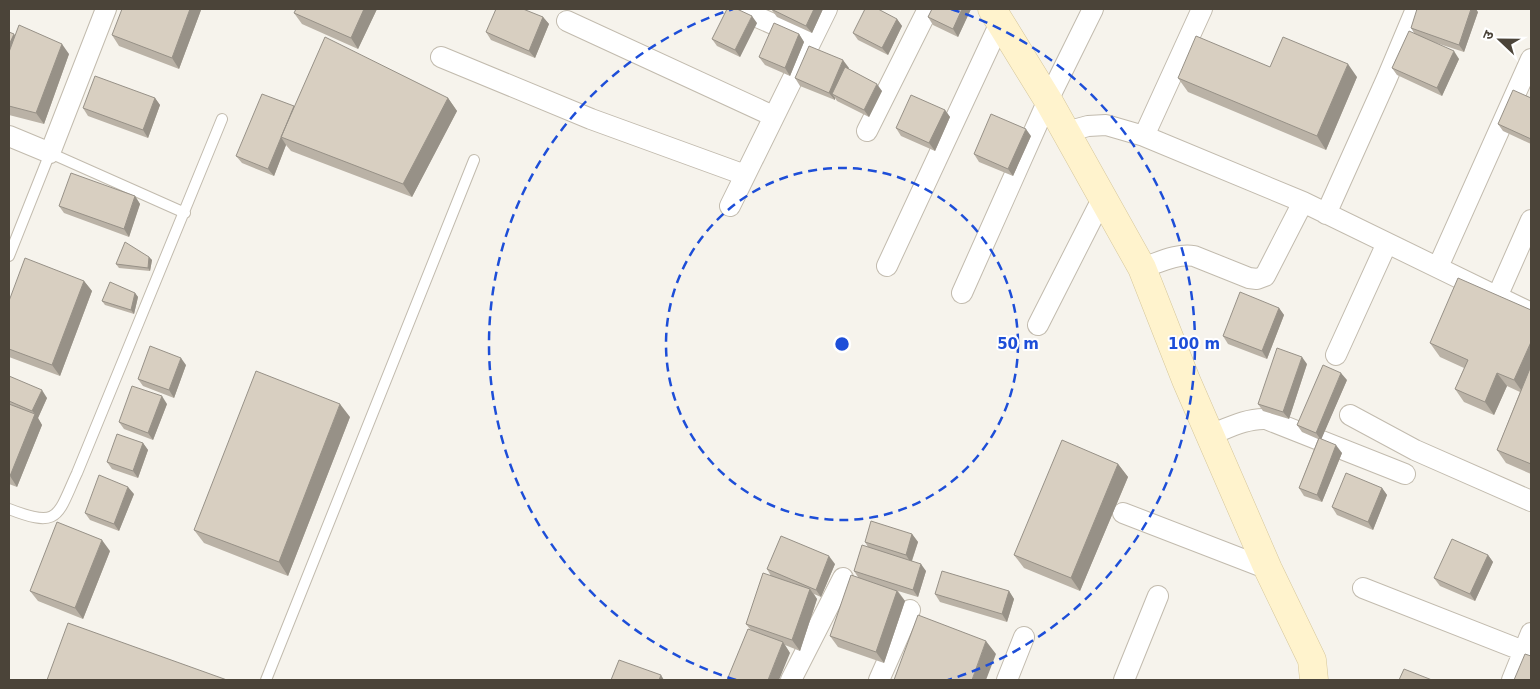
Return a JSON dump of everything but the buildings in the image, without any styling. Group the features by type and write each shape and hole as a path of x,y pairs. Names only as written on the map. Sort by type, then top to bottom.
{"street":[{"path":"9,136 50,153 106,9"},
{"path":"738,9 811,40"},
{"path":"730,206 827,9"},
{"path":"868,131 928,9"},
{"path":"962,293 1048,100 1093,9"},
{"path":"1144,136 1202,9"},
{"path":"1326,214 1388,78 1416,9"},
{"path":"996,16 1048,100 1142,268 1186,380 1268,569 1312,660 1314,680"},
{"path":"887,266 996,16"},
{"path":"567,21 773,116"},
{"path":"441,57 591,120 745,175"},
{"path":"1438,267 1531,59"},
{"path":"1066,132 1088,126 1106,125 1144,136 1303,202 1531,313"},
{"path":"1038,325 1102,199"},
{"path":"1142,268 1186,254 1249,278 1257,279 1264,276 1303,202"},
{"path":"1497,297 1531,220"},
{"path":"1336,355 1387,243"},
{"path":"1350,415 1415,450 1531,501"},
{"path":"1210,435 1246,422 1266,419 1405,474"},
{"path":"1123,512 1268,569"},
{"path":"791,680 843,578"},
{"path":"1364,588 1529,646 1512,680"},
{"path":"1124,680 1158,596"},
{"path":"879,680 910,610"},
{"path":"1007,680 1024,637"}],"lane":[{"path":"9,509 40,519 52,517 59,512 185,213 222,119"},
{"path":"9,256 50,153 185,213"},
{"path":"266,680 474,160"}]}
